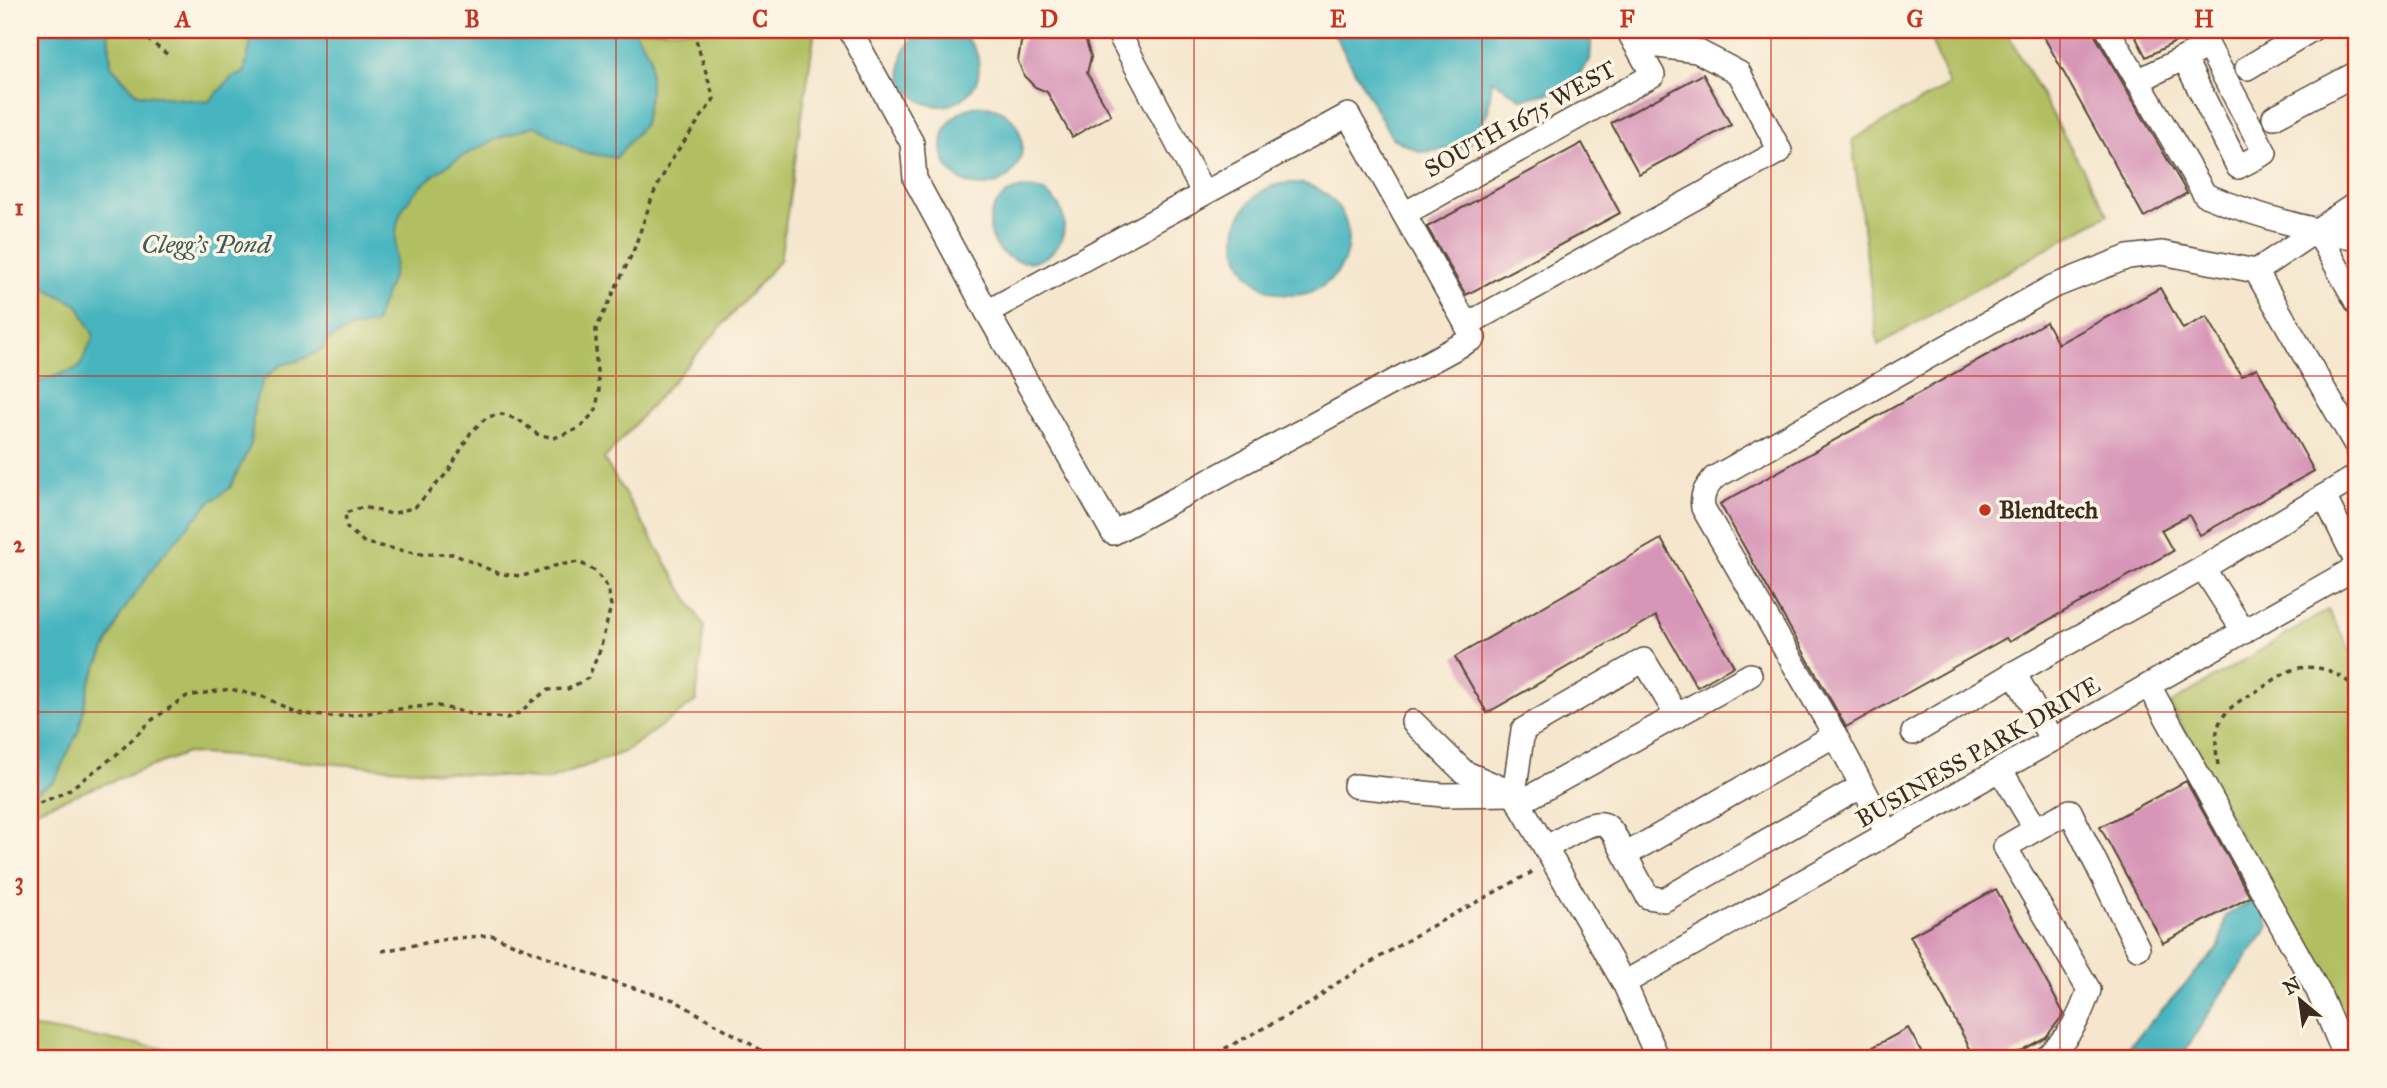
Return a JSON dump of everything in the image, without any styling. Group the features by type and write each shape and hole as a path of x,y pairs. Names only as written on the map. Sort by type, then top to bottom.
{"street":[{"path":"850,30 912,143 915,179 987,312 1113,533 1474,338 1349,115 1203,192 987,312"},
{"path":"1117,30 1203,192"},
{"path":"2108,30 2205,195 2232,206 2318,231 2357,238"},
{"path":"2247,68 2311,30"},
{"path":"1466,325 1780,151 1739,73 1697,51 1632,37"},
{"name":"SOUTH 1675 WEST","path":"1404,214 1653,75 1632,37"},
{"path":"2138,81 2183,58 2208,46 2265,153 2238,167 2183,58"},
{"path":"2274,117 2357,73"},
{"path":"1887,834 1835,735 1703,508 1702,499 1706,488 1714,478 2052,287 2086,272 2128,257 2162,253 2256,271 2357,203"},
{"path":"2318,231 2357,303"},
{"path":"2256,271 2357,447"},
{"path":"1913,733 2014,673 2203,568 2357,476"},
{"path":"2324,496 2357,565"},
{"name":"BUSINESS PARK DRIVE","path":"1624,983 2244,632 2357,565"},
{"path":"2203,568 2244,632"},
{"path":"1517,798 1523,730 1644,660 1677,716"},
{"path":"2014,673 2052,740"},
{"path":"1355,786 1443,795 1517,798 1677,716 1750,675"},
{"path":"2149,686 2318,991 2346,1058"},
{"path":"1413,722 1464,772 1517,798 1624,983 1657,1056"},
{"path":"1625,855 1835,735"},
{"path":"2000,769 2036,829"},
{"path":"1549,854 1591,824 1602,824 1609,827 1648,897 1664,900 1862,786"},
{"path":"2044,1058 2059,1046 2079,1019 2089,990 2006,847 2070,811 2138,948"}],"path":[{"path":"143,30 147,39 167,54"},
{"path":"30,807 66,792 116,755 152,720 187,696 230,689 264,697 297,713 333,717 434,705 475,715 507,718 521,712 548,690 568,689 588,678 600,650 611,606 608,588 595,571 579,562 558,565 523,576 500,575 453,554 420,554 365,543 347,528 345,513 363,508 391,514 415,507 448,472 471,432 487,417 502,414 519,420 537,434 554,438 580,428 596,410 599,390 596,329 633,252 653,195 665,172 714,99 694,30"},
{"path":"2225,776 2218,764 2216,740 2220,722 2234,704 2295,669 2315,668 2340,674 2357,692"},
{"path":"1207,1058 1311,1003 1334,985 1549,854"},
{"path":"382,951 447,939 491,935 601,978 674,1000 775,1058"},
{"path":"2351,1009 2357,1021"}],"green space":[{"path":"108,30 251,30 251,42 244,73 232,77 209,102 138,94 111,66"},
{"path":"398,30 815,30 780,260 604,459 704,626 696,701 624,752 548,780 187,753 30,812 30,274 39,285"},
{"path":"1927,30 2005,30 2108,214 1878,345 1852,140 1949,85"},
{"path":"2328,610 2357,662 2357,1056 2170,704"},
{"path":"30,1027 227,1058 30,1058"}],"water":[{"path":"940,28 955,31 967,40 976,52 979,67 976,82 967,94 955,103 940,106 925,103 913,94 904,82 901,67 904,52 913,40 925,31"},
{"name":"Clegg's Pond","path":"30,30 108,30 111,66 137,94 209,102 232,77 244,73 251,30 634,30 650,56 650,91 644,124 616,158 581,152 535,126 480,147 442,169 412,195 399,217 393,274 375,324 350,328 326,342 322,350 279,366 263,380 254,405 251,444 230,488 209,503 161,557 122,613 89,684 79,730 54,782 30,795 30,384 79,368 94,336 78,305 39,285 30,274"},
{"path":"1332,30 1592,30 1590,60 1567,89 1522,99 1492,80 1488,112 1467,147 1420,152 1392,138"},
{"path":"982,106 997,109 1010,118 1019,131 1022,146 1019,161 1010,174 997,183 982,186 967,183 954,174 945,161 942,146 945,131 954,118 967,109"},
{"path":"1292,183 1314,187 1332,199 1344,217 1348,239 1344,261 1332,279 1314,291 1292,295 1270,291 1252,279 1240,261 1236,239 1240,217 1252,199 1270,187"},
{"path":"1027,188 1048,194 1058,204 1064,225 1058,246 1048,256 1027,262 1006,256 996,246 990,225 996,204 1006,194"},
{"path":"2259,897 2269,926 2220,995 2181,1058 2125,1058 2128,1047 2219,947 2226,916"}],"building":[{"path":"1030,30 1077,30 1085,38 1091,57 1087,73 1111,115 1072,137 1047,92 1035,87 1024,76 1018,61 1021,43"},
{"path":"2040,30 2094,30 2187,193 2144,217"},
{"path":"2132,30 2199,30 2146,57"},
{"path":"1703,74 1731,125 1639,174 1611,123"},
{"path":"1582,143 1620,213 1466,295 1427,227"},
{"name":"Blendtech","path":"2160,288 2183,329 2207,316 2241,376 2257,368 2314,471 2200,535 2189,515 2161,530 2173,551 2009,642 2006,638 1846,727 1720,504 2046,322 2058,344"},
{"path":"1661,539 1734,666 1697,687 1656,616 1487,713 1455,657"},
{"path":"2186,781 2250,897 2163,943 2100,827"},
{"path":"1996,889 2064,1014 2046,1037 2007,1058 1975,1058 1910,936"},
{"path":"1908,1028 1925,1058 1853,1058"}],"place":[{"name":"Blendtech","path":"1985,510"}]}
